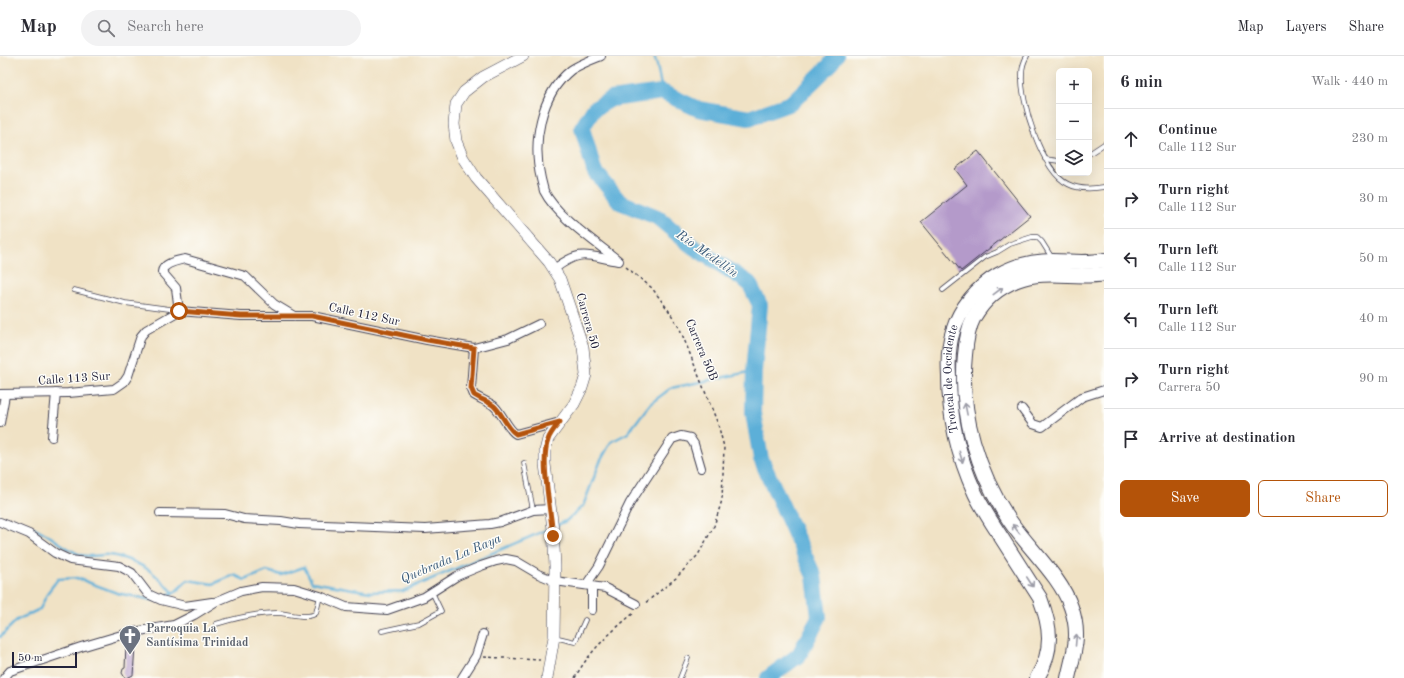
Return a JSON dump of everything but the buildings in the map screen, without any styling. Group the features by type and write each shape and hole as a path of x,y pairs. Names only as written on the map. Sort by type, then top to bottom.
{"highway":[{"name":"Troncal de Occidente","path":"1037,678 1045,663 1049,644 1049,624 1040,598 985,511 976,494 961,457 952,419 948,390 949,345 953,330 968,302 986,283 997,275 1029,263 1054,261 1081,263 1104,260"},
{"name":"Troncal de Occidente","path":"1068,678 1076,640 1076,629 1070,606 1061,587 1010,521 988,480 974,443 966,410 963,388 964,366 967,339 974,317 986,301 1003,287 1029,277 1051,275 1087,276 1104,274"}],"main road":[{"name":"Carrera 50","path":"523,56 483,77 464,92 456,104 454,124 456,141 462,158 476,178 545,257 560,279 583,347 586,375 582,388 574,404 548,439 545,451 555,581 554,637 547,678"}],"street":[{"path":"601,56 571,70 557,85 547,103 540,127 537,150 544,191 568,220 619,261"},
{"path":"554,269 566,260 579,255 587,254 619,261"},
{"path":"179,311 178,294 176,288 162,272 162,270 164,266 185,259 245,276 274,304 294,316"},
{"name":"Calle 112 Sur","path":"179,311 241,316 312,316 427,340 474,348"},
{"name":"Calle 113 Sur","path":"3,394 56,393 114,389 124,382 128,376 141,336 146,330 179,311"},
{"path":"539,324 508,339 474,348 471,388 474,395 494,406 516,434 560,422"},
{"path":"1022,409 1033,424 1042,427 1082,397 1104,390"},
{"path":"52,437 56,393"},
{"path":"0,423 3,394"},
{"path":"592,610 589,585 630,504 672,439 681,436 690,438 694,444 701,468"},
{"path":"160,512 210,512 244,518 299,524 425,529 490,524 533,510 550,509"},
{"path":"2,523 29,534 55,553 70,560 119,566 132,573 148,594 161,600 185,606 215,602"},
{"path":"4,678 10,671 81,647 128,634 174,626 215,602 240,591 262,587 294,588 320,596 346,607 387,610 424,597 463,574 496,560 506,559 516,561 538,574 555,581 589,585 613,591 637,608"},
{"path":"462,678 476,656 483,634"}],"lane":[{"path":"1027,56 1022,73 1023,90 1033,131 1046,159 1058,177 1068,184 1081,188 1104,187"},
{"path":"1092,152 1104,144"},
{"path":"1046,159 1056,161"},
{"path":"943,290 985,257 1010,244 1032,237 1037,237 1042,242 1054,261"},
{"name":"Calle 112 Sur","path":"74,290 125,303 179,311"},
{"path":"524,463 533,510"},
{"path":"382,631 419,623 441,612 432,592"},
{"path":"216,624 248,615 277,613 310,616 316,613 320,596"},
{"path":"554,637 575,642 585,620"},
{"path":"680,678 688,658"}],"path":[{"name":"Carrera 50B","path":"575,678 580,668 599,646 637,608 676,578 698,554 714,526 722,500 724,447 718,424 680,330 670,311 652,288 619,261"},
{"path":"476,656 550,660"}],"waterway":[{"path":"654,56 662,92"},
{"name":"Río Medellín","path":"768,678 799,655 819,617 814,576 761,459 753,413 754,371 760,305 749,283 692,246 657,217 620,202 594,170 582,128 594,109 611,99 662,92 698,109 749,118 791,103 829,66 836,56"},
{"name":"Quebrada La Raya","path":"555,526 566,521 583,506 600,462 611,442 628,433 650,404 671,388 754,371"},
{"name":"Quebrada La Raya","path":"12,525 20,524 29,526 81,555 114,556 135,562 149,570 174,593 188,580 213,584 234,575 245,580 267,571 281,575 304,567 312,582 370,592 403,591 551,528"},
{"path":"0,637 17,620 40,609 48,592 58,579 77,578 117,593 154,600"},
{"path":"161,597 174,593"}],"place":[{"name":"Parroquia La Santísima Trinidad","path":"130,656"}],"route":[{"path":"179,311 241,316 312,316 427,340 474,348 472,392 474,395 494,406 513,432 516,434 560,422 548,439 545,451 545,464 553,536"}]}
